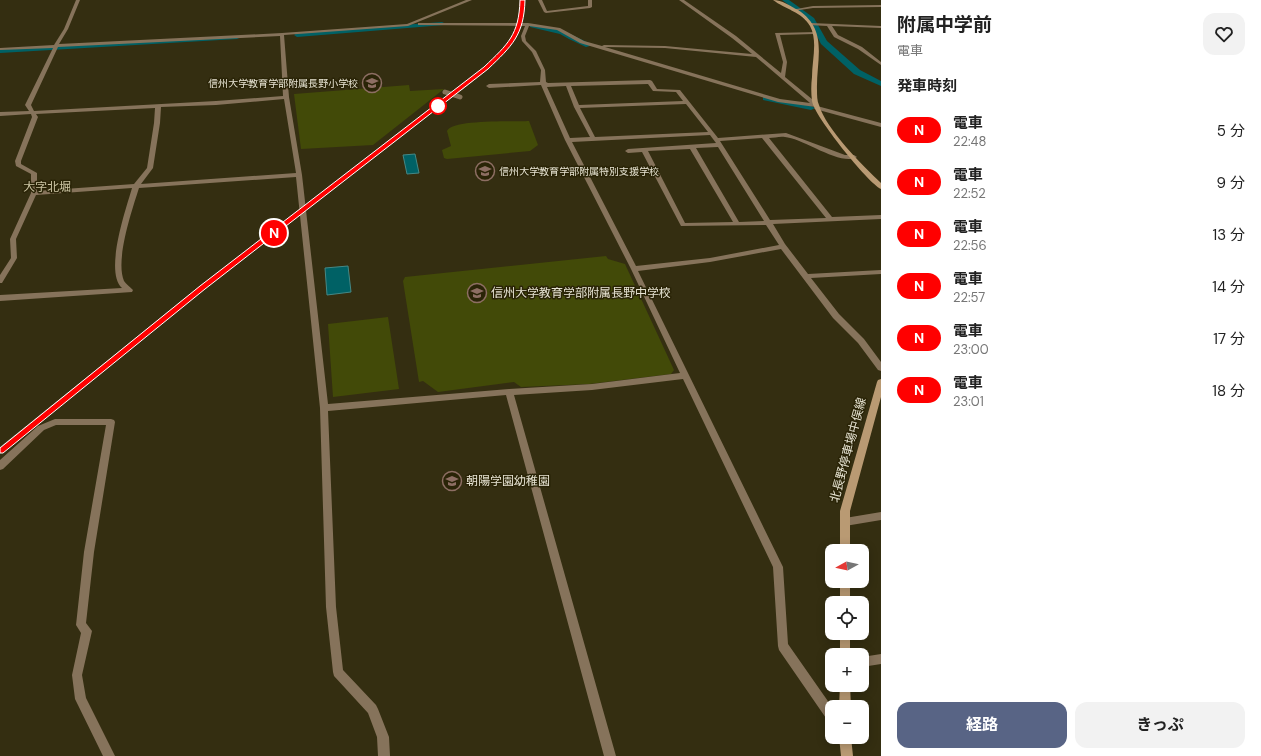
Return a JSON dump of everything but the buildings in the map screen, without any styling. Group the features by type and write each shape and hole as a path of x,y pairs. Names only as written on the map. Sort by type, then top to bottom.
{"main road":[{"path":"775,0 797,10 812,24 816,42 814,71 817,106 822,118 881,187"},
{"name":"北長野停車場中俣線","path":"845,544 845,511 881,382"},
{"path":"846,744 847,756"}],"street":[{"path":"0,281 14,258 13,239 34,193 34,173 18,165 18,161 35,117 28,105 56,46 66,29 78,0"},
{"path":"412,24 470,0"},
{"path":"540,0 546,12 590,7 590,0"},
{"path":"681,0 734,37 817,106"},
{"path":"797,10 813,7 881,6"},
{"path":"0,49 282,34 412,24 456,22 528,24 558,29 574,39 780,101 817,106 881,125"},
{"path":"528,24 523,36 524,41 534,51 543,70 543,83 568,140 634,269 778,567 783,646 825,707"},
{"path":"812,24 881,27"},
{"path":"829,25 836,36 860,48 881,64"},
{"path":"783,77 785,62 776,34 814,33"},
{"path":"282,34 286,97 299,175 324,408 331,607 338,672 372,708 383,737 384,756"},
{"path":"600,46 665,47 756,56"},
{"path":"489,86 543,83 546,85 650,82 655,90 678,91 712,133 783,246 836,316 861,341 881,368"},
{"path":"568,84 577,107 593,138"},
{"path":"445,92 460,97"},
{"path":"0,114 216,103 286,97"},
{"path":"577,107 687,102"},
{"path":"0,298 129,290 121,283 118,265 122,236 136,186 150,168 157,123 158,105"},
{"path":"568,140 712,133"},
{"path":"628,151 692,147 717,142 786,136 844,157 854,157"},
{"path":"765,137 830,219"},
{"path":"692,147 737,224"},
{"path":"644,150 683,224 737,224 881,217"},
{"path":"34,193 299,175"},
{"path":"634,269 710,260 783,246"},
{"path":"806,276 881,272"},
{"path":"324,408 510,392 592,387 685,376"},
{"path":"510,392 610,756"},
{"path":"0,466 41,428 55,422 111,422 89,552 81,625 87,631 77,675 81,699 109,756"},
{"path":"845,522 881,516"},
{"path":"869,661 881,659"}],"green space":[{"path":"409,85 410,91 444,89 373,145 301,149 294,94"},
{"path":"529,121 538,145 530,151 447,159 444,158 442,150 451,146 447,131 451,127 471,123"},
{"path":"606,256 608,259 625,264 674,370 671,374 589,384 521,387 514,382 438,392 423,381 419,382 403,281 405,277"},
{"path":"388,317 399,389 333,397 328,324"}],"water":[{"path":"415,154 419,173 407,174 403,155"},
{"path":"348,266 351,292 327,295 325,268"}],"waterway":[{"path":"785,0 812,19 824,42 857,72 881,84"},
{"path":"297,35 442,24"},
{"path":"532,26 562,32 571,38 589,45"},
{"path":"178,41 235,38"},
{"path":"58,48 172,41"},
{"path":"0,51 52,48"},
{"path":"766,98 811,108"}],"railway":[{"path":"411,126 470,82 499,56 510,43 518,30 522,15 523,0"},
{"path":"203,286 413,125"},
{"path":"0,450 205,285"}],"train":[{"name":"N","path":"0,450 202,287 303,211 498,58 516,35 521,24 523,0"}],"place":[{"name":"信州大学教育学部附属長野小学校","path":"372,83"},
{"name":"信州大学教育学部附属特別支援学校","path":"485,171"},
{"name":"信州大学教育学部附属長野中学校","path":"477,293"},
{"name":"朝陽学園幼稚園","path":"452,481"}],"district":[{"name":"大字北堀","path":"47,187"}]}
